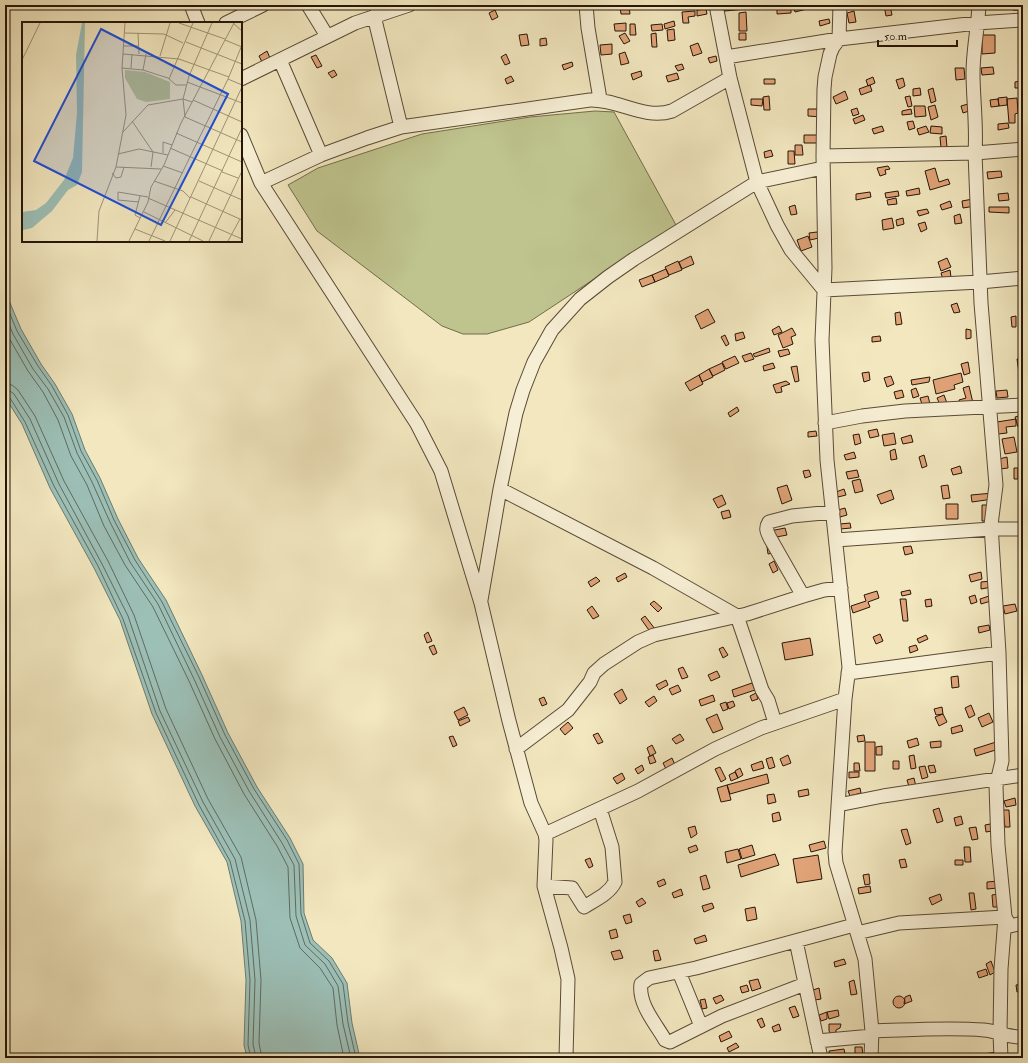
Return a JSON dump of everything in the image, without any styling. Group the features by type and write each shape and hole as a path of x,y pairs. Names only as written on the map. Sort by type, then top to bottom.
{"street":[{"path":"191,5 198,22"},
{"path":"228,22 263,5"},
{"path":"308,5 327,36"},
{"path":"242,79 327,36 374,16 409,5"},
{"path":"586,5 588,28 600,100"},
{"path":"716,5 730,78 757,182 777,225 791,250 824,290"},
{"path":"840,5 839,39 830,54 825,77 823,162 825,268 822,340 824,423 826,460 833,512 849,667 844,699 835,852 836,863 865,959 872,1033 871,1058"},
{"path":"979,5 973,73 980,282 996,485 991,529 999,653 1002,761 996,786 998,845 1005,917 1001,969 1001,1058"},
{"path":"374,16 401,127"},
{"path":"726,57 839,39 1023,20"},
{"path":"280,60 321,155"},
{"path":"261,183 321,155 401,127 590,100 600,100 650,114 665,113 672,111 730,78"},
{"path":"242,137 261,183 417,424 441,471 481,603 516,749 531,804 545,834 544,886 568,979 566,1058"},
{"path":"481,603 500,489 516,413 523,390 534,362 552,330 580,299 634,259 757,182 823,162 1023,149"},
{"path":"824,290 980,282 1023,278"},
{"path":"824,423 862,416 905,411 1023,405"},
{"path":"500,489 652,568 737,616 762,690 768,700 775,723"},
{"path":"803,596 770,538 766,526 769,522 792,516 833,512"},
{"path":"836,540 991,529 1023,529"},
{"path":"516,749 568,710 590,682 594,673 604,664 638,642 654,635 737,616 824,590 841,588"},
{"path":"848,673 999,653"},
{"path":"545,834 638,791 715,749 775,723 844,699"},
{"path":"838,805 884,796 1023,775"},
{"path":"544,886 572,888 584,907 609,891 613,886 615,882 612,847 600,809"},
{"path":"1005,917 1010,926 1023,923"},
{"path":"805,984 722,1016 668,1042 665,1040 644,1004 640,991 641,984 649,978 696,968 796,940 899,923 1005,917"},
{"path":"796,940 821,1058"},
{"path":"679,972 701,1026"},
{"path":"817,1042 872,1033 929,1029 984,1030 1016,1038 1023,1037"}],"green space":[{"path":"595,111 614,112 676,225 529,322 487,334 463,334 442,326 317,231 288,185 318,168 422,134 530,117"}],"water":[{"path":"5,291 21,329 72,414 85,450 138,558 166,600 228,733 257,787 290,838 303,864 304,913 313,940 332,958 347,983 352,1023 360,1058 247,1058 244,1045 246,980 241,921 227,862 195,806 152,714 120,620 94,568 50,488 22,424 5,397"}],"building":[{"path":"724,5 745,5 745,9 725,11"},
{"path":"793,5 806,5 807,9 795,12"},
{"path":"884,5 890,5 892,15 886,16"},
{"path":"1013,5 1023,5 1023,10 1013,10"},
{"path":"629,6 630,14 621,14 620,7"},
{"path":"791,6 791,13 777,14 777,8"},
{"path":"706,9 707,14 697,16 697,10"},
{"path":"495,10 498,17 492,20 489,13"},
{"path":"695,11 695,16 688,17 689,23 683,23 682,12"},
{"path":"854,11 856,22 849,23 847,13"},
{"path":"746,12 747,31 739,31 739,13"},
{"path":"829,19 830,23 820,26 819,21"},
{"path":"674,21 675,26 665,29 664,24"},
{"path":"626,23 626,31 615,31 614,24"},
{"path":"630,24 635,24 636,35 630,35"},
{"path":"662,24 663,30 652,31 651,25"},
{"path":"674,29 675,40 668,41 667,30"},
{"path":"625,33 630,41 624,44 619,36"},
{"path":"656,33 657,47 652,47 651,34"},
{"path":"739,33 746,33 746,40 739,40"},
{"path":"527,34 529,45 521,46 519,35"},
{"path":"982,35 995,35 995,53 982,54"},
{"path":"546,38 547,45 540,46 540,39"},
{"path":"698,43 702,53 693,56 690,46"},
{"path":"612,44 612,54 601,55 600,45"},
{"path":"267,51 270,58 262,62 259,56"},
{"path":"625,52 629,63 621,65 619,54"},
{"path":"506,54 510,63 505,65 501,57"},
{"path":"316,55 322,66 317,68 311,57"},
{"path":"716,56 717,61 710,63 708,58"},
{"path":"572,62 573,66 564,70 562,65"},
{"path":"682,64 684,69 678,71 675,66"},
{"path":"993,67 994,74 982,75 981,68"},
{"path":"955,68 964,68 965,79 956,80"},
{"path":"334,70 337,75 332,78 328,73"},
{"path":"641,71 642,76 633,80 631,74"},
{"path":"677,73 679,79 668,82 666,76"},
{"path":"511,76 514,81 507,84 505,79"},
{"path":"873,77 875,83 868,86 866,80"},
{"path":"903,78 905,86 899,89 896,80"},
{"path":"764,79 775,79 775,84 764,84"},
{"path":"1021,81 1022,88 1015,88 1015,82"},
{"path":"870,85 872,91 861,95 859,89"},
{"path":"920,88 921,95 913,96 913,89"},
{"path":"933,88 936,101 931,103 928,90"},
{"path":"845,91 848,99 836,104 833,97"},
{"path":"769,96 770,110 764,110 763,97"},
{"path":"910,96 912,106 908,107 905,97"},
{"path":"1007,97 1007,105 999,106 998,98"},
{"path":"1017,98 1018,113 1015,114 1015,123 1009,123 1007,99"},
{"path":"751,99 763,99 762,106 751,105"},
{"path":"998,99 999,106 991,107 990,100"},
{"path":"968,104 969,111 963,113 961,106"},
{"path":"935,105 938,117 931,120 928,107"},
{"path":"914,106 925,106 926,116 915,117"},
{"path":"857,108 859,114 853,116 851,110"},
{"path":"808,109 822,109 822,117 808,116"},
{"path":"911,109 912,114 902,115 902,111"},
{"path":"863,115 865,120 855,124 853,119"},
{"path":"913,121 915,128 909,130 907,122"},
{"path":"1008,123 1009,128 998,130 998,124"},
{"path":"882,126 884,131 874,134 872,129"},
{"path":"926,126 929,132 919,135 917,129"},
{"path":"931,126 942,127 942,134 930,133"},
{"path":"804,135 821,135 821,143 804,143"},
{"path":"946,136 947,147 941,148 940,137"},
{"path":"795,145 802,145 803,155 795,155"},
{"path":"771,150 773,156 765,158 764,152"},
{"path":"788,151 794,151 795,164 788,164"},
{"path":"888,166 890,169 885,170 886,174 880,176 877,168"},
{"path":"935,168 939,182 948,179 950,184 930,190 925,171"},
{"path":"1001,171 1002,177 988,179 987,172"},
{"path":"919,188 920,194 907,196 906,191"},
{"path":"898,191 899,196 886,198 885,193"},
{"path":"870,192 871,197 856,200 856,194"},
{"path":"1008,193 1009,200 999,201 998,194"},
{"path":"896,198 897,204 888,205 887,200"},
{"path":"973,199 975,206 963,208 962,201"},
{"path":"950,201 952,207 942,210 940,205"},
{"path":"795,205 797,214 791,215 789,207"},
{"path":"989,207 1009,207 1009,213 989,212"},
{"path":"927,209 929,213 919,216 917,211"},
{"path":"960,214 962,223 955,224 954,216"},
{"path":"892,218 894,228 883,230 882,220"},
{"path":"903,218 904,224 897,226 896,220"},
{"path":"925,222 927,229 921,232 918,224"},
{"path":"817,232 819,238 810,240 809,233"},
{"path":"808,236 812,247 801,251 797,240"},
{"path":"691,256 694,264 682,269 679,262"},
{"path":"947,258 951,267 941,271 938,262"},
{"path":"678,261 682,270 669,275 665,267"},
{"path":"666,269 669,276 655,282 652,275"},
{"path":"950,270 951,277 943,280 941,273"},
{"path":"652,275 655,282 642,287 639,280"},
{"path":"957,303 960,312 954,313 951,305"},
{"path":"708,309 715,322 701,329 695,316"},
{"path":"900,312 902,324 896,325 895,313"},
{"path":"1016,316 1016,327 1012,327 1011,317"},
{"path":"779,326 782,332 774,335 772,330"},
{"path":"792,328 796,335 791,337 793,344 783,348 778,335"},
{"path":"966,329 971,330 971,338 966,339"},
{"path":"743,332 745,338 736,341 735,334"},
{"path":"725,335 729,344 726,346 721,337"},
{"path":"880,336 881,341 872,342 872,337"},
{"path":"769,348 770,352 755,357 753,354"},
{"path":"788,349 790,354 780,357 778,351"},
{"path":"751,353 754,359 745,362 742,356"},
{"path":"735,356 739,363 726,369 722,362"},
{"path":"1023,358 1023,372 1019,373 1017,359"},
{"path":"968,362 970,373 964,375 961,364"},
{"path":"722,363 725,370 713,376 709,369"},
{"path":"773,363 775,368 764,371 763,366"},
{"path":"797,366 799,381 795,382 791,367"},
{"path":"709,369 713,377 702,382 699,375"},
{"path":"869,372 870,380 864,382 862,373"},
{"path":"961,373 963,382 954,385 955,389 936,394 933,380"},
{"path":"699,375 703,384 690,391 685,383"},
{"path":"891,376 894,384 887,387 884,378"},
{"path":"930,377 929,382 912,385 911,380"},
{"path":"786,381 790,384 781,387 782,392 776,393 773,385"},
{"path":"969,386 973,403 960,406 959,400 966,398 963,388"},
{"path":"916,388 919,396 913,398 911,390"},
{"path":"902,390 904,397 896,399 894,392"},
{"path":"1007,390 1008,397 997,398 996,391"},
{"path":"944,395 948,406 942,409 937,398"},
{"path":"928,396 932,412 925,414 920,398"},
{"path":"737,407 739,411 730,417 728,413"},
{"path":"1022,415 1023,425 1018,427 1015,417"},
{"path":"1016,419 1016,426 1006,427 1007,433 998,434 997,422"},
{"path":"877,429 879,436 870,438 868,431"},
{"path":"816,431 817,436 808,437 808,432"},
{"path":"894,433 896,444 884,446 882,435"},
{"path":"859,434 861,443 855,445 853,435"},
{"path":"911,435 913,442 903,444 901,438"},
{"path":"1014,437 1017,452 1005,454 1002,439"},
{"path":"895,449 897,459 891,460 890,451"},
{"path":"854,452 856,458 846,460 844,455"},
{"path":"924,455 927,466 922,468 919,457"},
{"path":"1007,457 1008,468 1000,469 999,459"},
{"path":"960,466 962,473 953,475 951,469"},
{"path":"1014,468 1018,468 1018,479 1014,479"},
{"path":"809,470 811,476 805,478 803,471"},
{"path":"857,470 859,477 848,479 846,472"},
{"path":"860,479 863,491 855,493 852,481"},
{"path":"787,485 792,500 782,504 777,488"},
{"path":"948,485 950,498 943,499 941,486"},
{"path":"844,489 846,495 838,497 836,492"},
{"path":"891,490 894,499 881,504 877,495"},
{"path":"993,493 993,499 972,502 971,495"},
{"path":"722,495 726,504 718,508 713,499"},
{"path":"946,504 958,504 958,519 946,519"},
{"path":"982,505 989,505 989,521 982,521"},
{"path":"845,508 847,515 840,517 838,510"},
{"path":"729,510 731,517 723,519 721,512"},
{"path":"850,523 851,528 840,529 840,524"},
{"path":"785,528 787,535 771,538 773,553 768,554 765,532"},
{"path":"911,546 913,553 905,555 903,547"},
{"path":"774,561 778,570 773,573 769,564"},
{"path":"981,572 982,579 971,582 969,575"},
{"path":"625,573 627,577 618,582 616,578"},
{"path":"596,577 600,581 591,587 588,582"},
{"path":"991,581 992,587 981,589 981,582"},
{"path":"910,590 911,594 902,596 901,592"},
{"path":"877,591 879,598 868,602 870,607 853,613 851,606 866,601 864,595"},
{"path":"975,595 977,602 971,604 969,597"},
{"path":"989,596 991,601 981,604 980,599"},
{"path":"900,599 906,599 908,621 903,621"},
{"path":"931,599 932,606 926,607 925,600"},
{"path":"654,601 662,608 658,612 650,604"},
{"path":"1015,604 1017,611 1005,614 1003,606"},
{"path":"592,606 599,616 593,619 587,610"},
{"path":"645,616 655,629 651,633 641,619"},
{"path":"989,625 990,630 979,633 978,627"},
{"path":"428,632 432,641 427,643 424,635"},
{"path":"880,634 883,641 876,644 873,637"},
{"path":"926,635 928,639 919,643 917,639"},
{"path":"810,638 813,655 785,660 782,643"},
{"path":"434,645 437,653 433,655 429,647"},
{"path":"916,645 918,650 910,653 909,647"},
{"path":"723,647 728,655 723,658 719,649"},
{"path":"683,667 688,677 682,679 678,669"},
{"path":"1020,669 1023,669 1023,686 1020,686"},
{"path":"717,671 720,677 711,681 708,675"},
{"path":"958,676 959,687 952,688 951,677"},
{"path":"666,680 668,685 659,690 656,685"},
{"path":"752,683 755,690 734,697 732,690"},
{"path":"678,685 681,691 672,695 669,689"},
{"path":"622,689 627,699 620,704 614,694"},
{"path":"756,693 758,699 752,701 750,696"},
{"path":"713,695 715,701 701,706 699,700"},
{"path":"654,696 657,701 649,707 645,702"},
{"path":"544,697 547,704 542,706 539,699"},
{"path":"733,701 735,706 729,709 727,703"},
{"path":"726,702 728,709 723,711 720,704"},
{"path":"971,705 975,715 969,718 965,708"},
{"path":"464,707 468,715 458,720 454,712"},
{"path":"942,707 943,714 936,715 934,709"},
{"path":"989,713 993,722 982,727 978,718"},
{"path":"717,714 723,729 713,733 706,719"},
{"path":"943,714 947,722 939,726 935,717"},
{"path":"468,717 470,721 460,726 458,721"},
{"path":"568,722 573,728 565,735 560,729"},
{"path":"961,725 963,731 952,734 951,728"},
{"path":"598,733 603,742 598,744 593,735"},
{"path":"680,734 684,740 676,744 672,739"},
{"path":"864,735 865,741 858,742 857,736"},
{"path":"453,736 457,745 453,747 449,737"},
{"path":"917,738 919,745 909,748 907,741"},
{"path":"941,741 941,747 931,748 930,742"},
{"path":"865,742 875,742 875,771 865,771"},
{"path":"996,742 999,749 976,756 974,749"},
{"path":"652,745 656,753 650,756 647,748"},
{"path":"882,746 882,755 876,755 876,747"},
{"path":"653,755 656,762 650,764 648,757"},
{"path":"788,755 791,763 783,766 780,759"},
{"path":"914,755 916,768 911,769 909,756"},
{"path":"772,757 775,767 769,769 766,759"},
{"path":"672,758 675,765 666,769 663,763"},
{"path":"762,761 764,768 753,771 751,765"},
{"path":"893,761 899,761 899,769 893,769"},
{"path":"854,763 859,763 860,771 854,771"},
{"path":"642,765 644,770 638,774 635,769"},
{"path":"934,765 936,772 930,773 928,766"},
{"path":"925,766 928,777 922,779 919,767"},
{"path":"720,767 726,779 721,782 715,769"},
{"path":"740,768 743,775 738,778 735,771"},
{"path":"735,772 738,778 731,781 729,775"},
{"path":"849,772 859,772 859,777 849,778"},
{"path":"622,773 625,779 617,784 613,778"},
{"path":"767,774 769,783 730,794 727,785"},
{"path":"914,778 918,796 912,797 907,780"},
{"path":"727,785 731,800 721,802 717,788"},
{"path":"860,788 861,793 850,796 848,791"},
{"path":"808,789 809,795 799,797 798,791"},
{"path":"774,794 776,802 768,804 767,795"},
{"path":"1015,798 1016,805 1006,807 1004,801"},
{"path":"939,808 943,821 937,823 933,810"},
{"path":"1003,810 1009,810 1010,827 1005,827"},
{"path":"779,812 781,820 773,822 772,814"},
{"path":"961,816 963,824 956,826 954,818"},
{"path":"990,824 992,831 986,832 985,825"},
{"path":"695,826 697,834 691,838 688,828"},
{"path":"976,827 978,839 972,840 969,828"},
{"path":"907,829 911,843 906,845 901,830"},
{"path":"824,841 826,848 811,852 809,845"},
{"path":"696,845 698,850 690,853 688,848"},
{"path":"752,845 755,855 742,859 739,849"},
{"path":"964,847 970,847 971,862 965,862"},
{"path":"738,849 741,859 727,863 725,852"},
{"path":"775,854 779,865 741,877 738,865"},
{"path":"818,855 822,879 797,883 793,859"},
{"path":"590,858 593,866 589,868 585,860"},
{"path":"905,859 907,867 901,868 899,860"},
{"path":"955,860 963,860 963,865 955,865"},
{"path":"1019,867 1023,867 1023,884 1021,884"},
{"path":"869,874 870,884 865,885 863,875"},
{"path":"706,875 710,888 703,890 700,877"},
{"path":"664,879 666,884 659,887 657,882"},
{"path":"998,881 998,888 987,889 987,882"},
{"path":"870,886 871,892 859,894 858,888"},
{"path":"681,889 683,895 674,898 672,893"},
{"path":"969,893 974,893 976,909 971,910"},
{"path":"940,894 942,900 932,905 929,898"},
{"path":"998,894 999,907 993,907 992,895"},
{"path":"642,898 646,903 639,907 636,902"},
{"path":"712,903 714,908 704,912 702,906"},
{"path":"755,907 757,919 747,921 745,909"},
{"path":"630,914 632,922 626,924 623,916"},
{"path":"616,929 618,937 611,939 609,931"},
{"path":"705,935 707,941 696,944 694,939"},
{"path":"620,950 623,958 614,960 611,952"},
{"path":"658,950 661,960 655,961 653,951"},
{"path":"844,959 846,964 835,967 834,962"},
{"path":"991,961 995,972 990,975 986,964"},
{"path":"986,969 988,975 979,978 977,972"},
{"path":"758,979 761,988 752,991 749,981"},
{"path":"854,980 857,994 851,995 849,982"},
{"path":"1023,984 1023,991 1017,992 1016,985"},
{"path":"747,985 749,991 742,993 740,987"},
{"path":"819,988 821,999 815,1000 813,990"},
{"path":"721,995 724,1000 716,1004 713,998"},
{"path":"910,995 912,1001 904,1004 905,997"},
{"path":"899,996 903,998 905,1002 903,1006 899,1008 895,1006 893,1002 895,998"},
{"path":"705,999 707,1008 702,1009 700,1000"},
{"path":"795,1006 799,1016 793,1018 789,1008"},
{"path":"838,1010 839,1016 829,1019 827,1012"},
{"path":"827,1012 827,1019 821,1021 819,1015"},
{"path":"762,1018 765,1026 761,1028 757,1020"},
{"path":"779,1024 781,1030 774,1032 772,1027"},
{"path":"829,1024 841,1024 840,1028 836,1030 836,1032 831,1034 829,1031"},
{"path":"729,1031 732,1037 721,1042 719,1036"},
{"path":"736,1043 739,1047 729,1052 727,1048"},
{"path":"855,1047 862,1047 863,1057 855,1057"},
{"path":"844,1049 846,1058 830,1058 829,1051"},
{"path":"997,1052 997,1057 983,1058 984,1054"}]}
